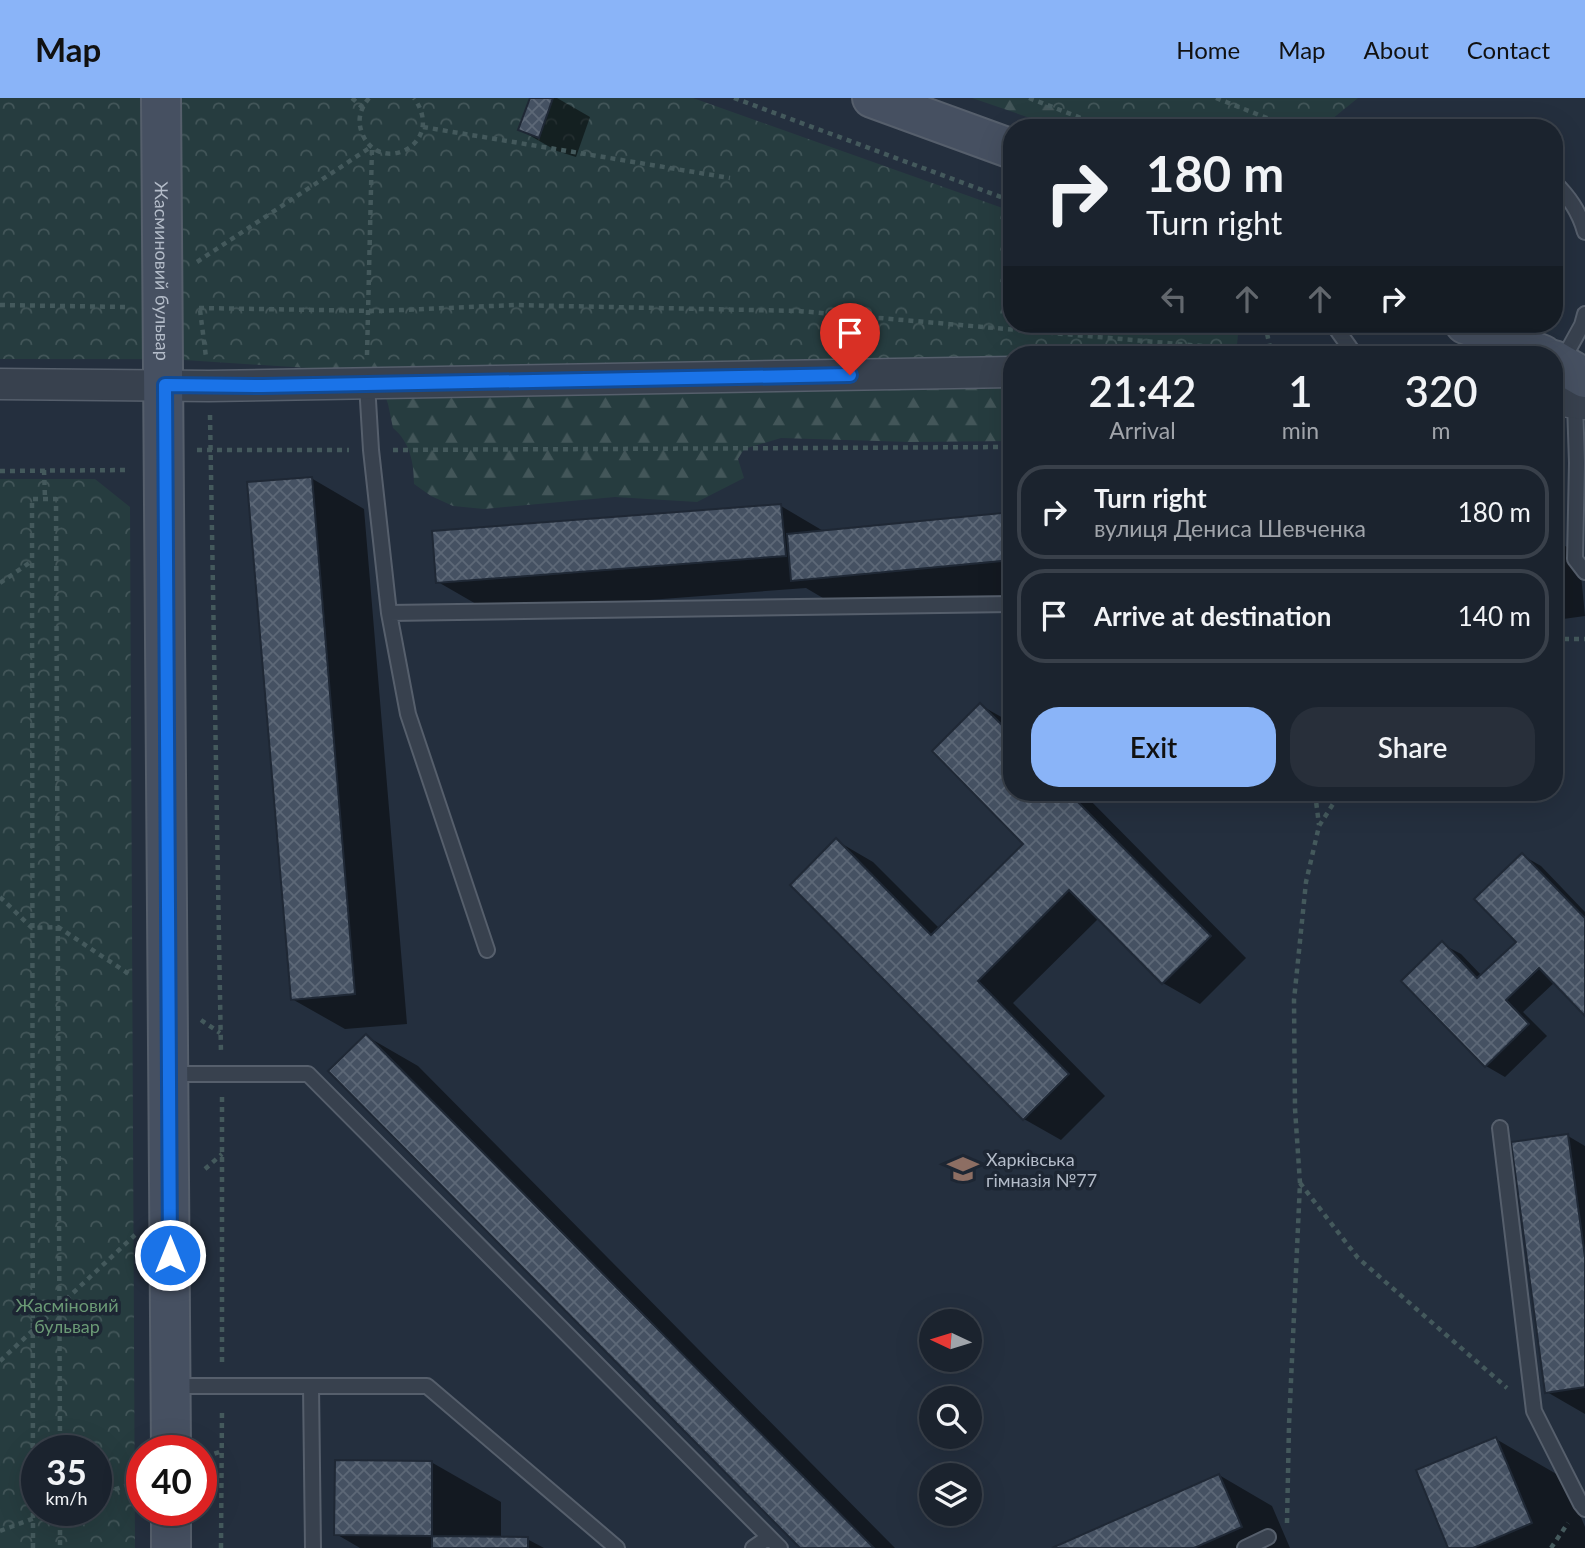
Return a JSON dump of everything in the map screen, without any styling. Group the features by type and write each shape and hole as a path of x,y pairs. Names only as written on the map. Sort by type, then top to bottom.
{"street":[{"name":"Жасминовий бульвар","path":"162,98 171,1435"},
{"path":"872,98 1003,146"},
{"path":"1481,333 1505,346"},
{"path":"0,384 209,386 1003,372"},
{"path":"171,1526 171,1548"}],"lane":[{"path":"1563,192 1581,217 1585,232"},
{"path":"1585,314 1564,379 1577,463 1575,559 1585,572"},
{"path":"367,384 371,450 389,613 408,714 486,950"},
{"path":"389,613 1003,604"},
{"path":"170,1074 308,1074 780,1548"},
{"path":"1500,1128 1534,1411 1585,1509"},
{"path":"171,1386 427,1386 617,1548"},
{"path":"311,1386 313,1548"},
{"path":"753,1548 769,1537"},
{"path":"1245,1548 1268,1537"}],"path":[{"path":"352,98 362,107"},
{"path":"369,98 359,117 364,139 372,147 392,154 403,152 420,138 424,117 415,98"},
{"path":"734,98 1003,198"},
{"path":"1029,98 1084,119"},
{"path":"1216,98 1269,119"},
{"path":"423,127 730,178"},
{"path":"194,264 372,147"},
{"path":"367,384 372,147"},
{"path":"0,304 368,310 514,305 800,311 1003,330"},
{"path":"1041,333 1183,346"},
{"path":"209,386 222,1074 221,1548"},
{"path":"0,471 129,470 165,450 1003,447"},
{"path":"44,470 45,499"},
{"path":"33,1435 32,499 56,499 60,1435"},
{"path":"0,583 32,561"},
{"path":"1563,639 1585,639"},
{"path":"1316,801 1319,826"},
{"path":"1287,1534 1300,1183 1295,1110 1294,1000 1306,882 1319,826 1335,801"},
{"path":"0,897 32,928 58,928 221,1033"},
{"path":"0,1361 222,1154"},
{"path":"1300,1183 1358,1258 1534,1411"},
{"path":"217,1453 222,1451"},
{"path":"0,1531 21,1524"},
{"path":"33,1526 33,1548"},
{"path":"59,1526 60,1548"}],"green space":[{"path":"0,98 693,98 1003,208 1003,333 1238,333 1237,346 1003,346 1003,360 0,359"},
{"path":"267,98 1003,217 1003,333 1011,333 1011,346 1003,346 1003,441 910,442 781,438 744,449 738,459 744,478 697,502 615,497 484,509 453,506 414,484 410,453 393,428 378,375 355,371 184,360"},
{"path":"972,98 1255,98 1254,119 1033,119"},
{"path":"1029,98 1358,98 1332,119 1084,119"},
{"name":"Жасміновий бульвар","path":"0,479 95,479 130,507 134,1435 126,1435 126,1526 135,1526 135,1548 0,1548"}],"building":[{"path":"530,98 553,98 539,138 518,130"},
{"path":"312,477 355,994 291,1000 247,482"},
{"path":"781,504 786,556 436,583 432,531"},
{"path":"1003,513 1003,561 791,581 787,534"},
{"path":"980,703 1003,726 1003,801 1077,801 1211,936 1162,984 1069,890 978,981 1069,1074 1023,1120 790,885 836,838 931,935 1023,844 932,751"},
{"path":"1522,853 1585,918 1585,1016 1539,968 1506,1000 1529,1024 1485,1067 1401,981 1442,941 1477,978 1516,942 1474,899"},
{"path":"366,1034 874,1548 800,1548 328,1071"},
{"path":"1568,1134 1585,1257 1585,1387 1545,1393 1511,1142"},
{"path":"1496,1437 1532,1523 1473,1548 1448,1548 1416,1470"},
{"path":"335,1460 432,1461 432,1536 334,1535"},
{"path":"1219,1474 1242,1527 1194,1548 1052,1548"},
{"path":"432,1536 528,1537 528,1548 432,1548"}],"place":[{"name":"Харківська гімназія №77","path":"963,1169"}],"route":[{"path":"170,1255 165,385 262,386 850,375"}]}
